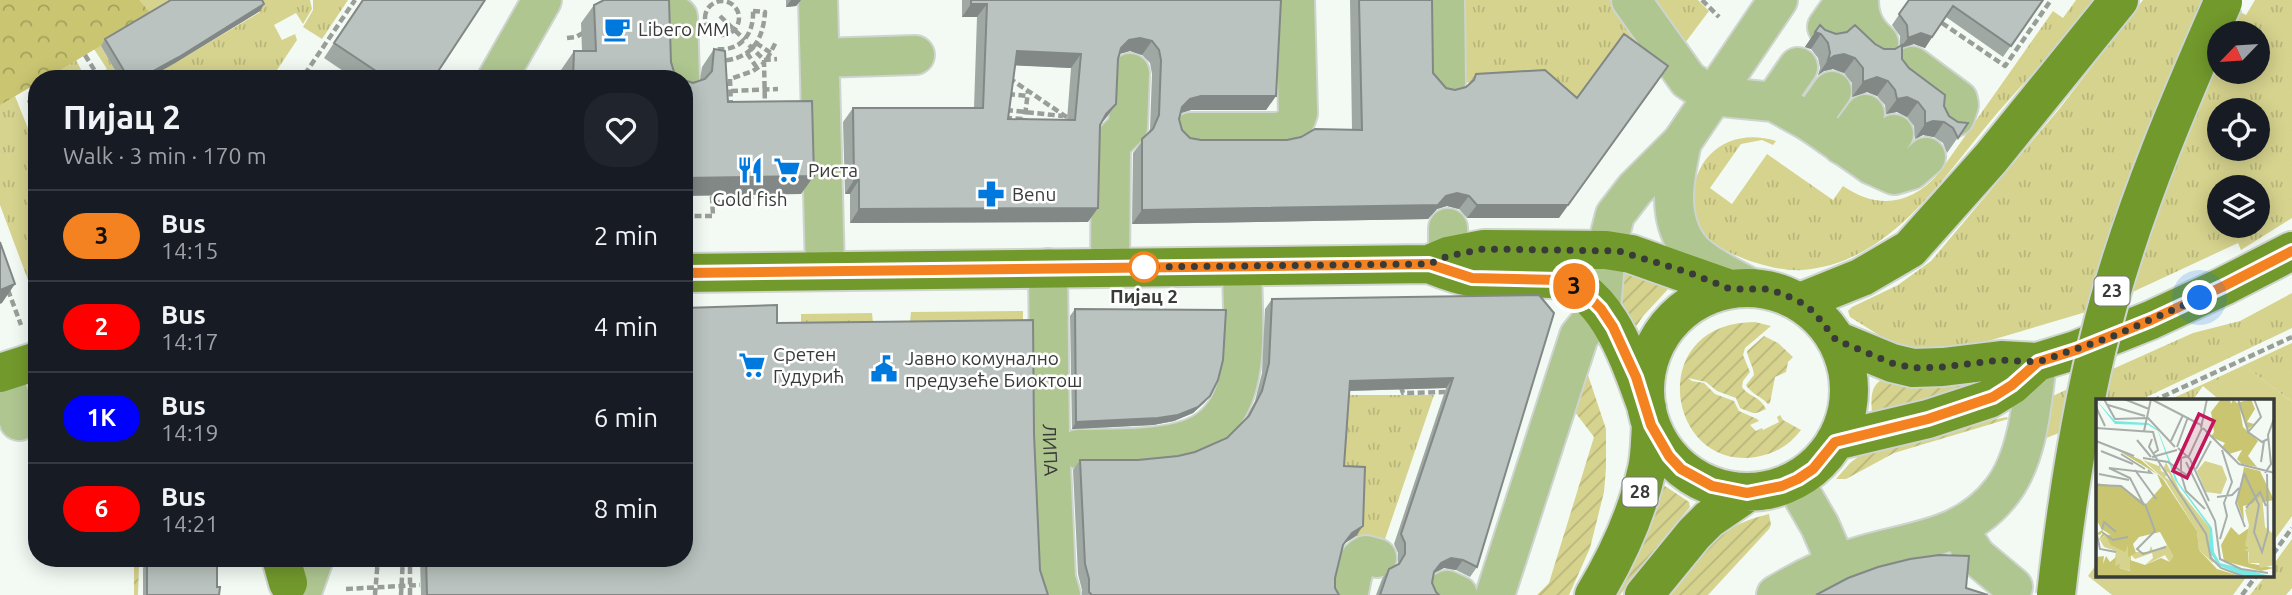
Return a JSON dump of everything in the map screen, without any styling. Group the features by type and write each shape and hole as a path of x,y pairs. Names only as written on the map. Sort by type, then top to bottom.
{"main road":[{"path":"1800,302 1884,266 1910,249 1991,158 2119,0"},
{"name":"23","path":"2056,595 2078,431 2109,300 2159,154 2224,1"},
{"path":"693,273 825,270 1048,286 1110,267 1242,267 1442,249 1606,250 1631,254 1740,288 1767,289 1800,302 1826,325 1844,356 1849,391 1843,426 1835,442 1813,469 1794,481 1773,489 1747,493 1712,486 1681,469 1664,449 1624,350 1601,309 1585,293 1560,280 1472,278 1442,249"},
{"path":"1836,340 1892,363 1913,368 2001,360 2038,362 2141,324 2292,251"},
{"path":"1649,417 1644,388 1648,365 1664,329 1686,307 1703,297 1740,288"},
{"path":"0,373 28,345"},
{"path":"1835,442 1928,419 1989,398 2012,385 2038,362"},
{"name":"28","path":"1594,595 1639,499 1648,467 1649,417"},
{"path":"1644,595 1709,519 1747,493"}],"street":[{"path":"502,70 542,0"},
{"path":"818,0 825,270"},
{"path":"1191,132 1277,132 1296,123 1295,0"},
{"path":"1445,0 1446,82"},
{"path":"1631,0 1688,80 1712,96 1774,102 1810,122 1857,155 1894,175 1903,174 1918,166 1926,157"},
{"path":"1494,595 1579,336 1601,309 1611,225 1635,188 1682,142 1778,0"},
{"path":"1859,0 1859,12 1871,44"},
{"path":"678,17 680,70"},
{"path":"820,58 915,55"},
{"path":"1774,102 1798,67"},
{"path":"1110,267 1111,148 1112,143 1128,127 1130,73"},
{"path":"1923,81 1958,100 1955,117"},
{"path":"1810,122 1832,91"},
{"path":"1857,155 1879,124"},
{"path":"1682,142 1673,186 1674,203 1684,238 1693,252 1740,288"},
{"path":"1078,449 1182,442 1204,433 1220,420 1234,396 1242,361 1242,267"},
{"name":"ЛИПА","path":"1048,286 1055,563 1061,595"},
{"path":"1794,481 1820,526 1839,577 1958,528 1983,511 2003,490 2011,474 2028,427 2038,362"},
{"path":"0,373 19,421"},
{"path":"1958,528 1976,556 2013,587"},
{"path":"1349,592 1355,564 1359,559 1366,555 1377,558"}],"path":[{"path":"308,70 355,0"},
{"path":"1702,0 1718,17"},
{"path":"1942,23 2005,66 2050,0 2058,6"},
{"path":"720,50 732,48 751,29 752,11 765,12 764,27 747,53 722,61"},
{"path":"2013,42 2019,46"},
{"path":"753,46 771,53"},
{"path":"753,46 764,60 765,112"},
{"path":"747,53 757,68"},
{"path":"85,55 94,70"},
{"path":"730,113 730,79 764,63"},
{"path":"1005,76 1028,94 1077,120"},
{"path":"718,91 791,89"},
{"path":"1004,94 1028,94"},
{"path":"1024,133 1028,94"},
{"path":"1001,110 1065,116"},
{"path":"1000,126 999,118 1025,119"},
{"path":"693,216 713,216 713,199 752,202 751,196"},
{"path":"4,279 28,341"},
{"path":"2157,399 2292,337"},
{"path":"1392,387 1403,387 1403,393 1445,392"},
{"path":"2274,553 2292,528"},
{"path":"375,595 378,567"},
{"path":"401,595 403,567"},
{"path":"410,595 411,567"},
{"path":"2242,595 2255,578"},
{"path":"342,589 420,585"}],"green space":[{"path":"0,0 177,0 101,46 115,70 105,70 94,49 76,60 81,70 28,70 28,88 15,96 28,128 28,280 0,205"},
{"path":"0,0 139,0 152,15 60,70 28,70 28,88 0,105"},
{"path":"254,0 310,0 312,9 303,24 296,13 274,25 282,40 295,34 297,40 277,70 163,70 260,12"},
{"path":"313,0 348,0 322,39 303,27 313,10"},
{"path":"1458,0 1611,0 1663,74 1659,80 1572,106 1537,80 1456,83"},
{"path":"1648,0 1698,0 1709,11 1685,43"},
{"path":"2076,0 2099,0 1999,111 1915,211 1891,233 1864,251 1835,264 1789,270 1739,257 1722,249 1698,229 1693,211 1695,184 1700,170 1707,158 1718,148 1730,141 1744,138 1776,141 1773,145 1762,140 1741,144 1710,188 1732,204 1767,154 1833,200 1843,186 1856,194 1881,201 1906,198 1917,192 1939,173 2053,11 2063,18"},
{"path":"2143,0 2219,0 2246,15 2255,0 2292,0 2292,218 2270,232 2270,175 2207,175 2207,238 2260,238 2241,250 2238,243 2096,309 1978,344 1922,348 1905,346 1882,337 1850,317 1848,311 1852,307 1898,285 1931,261 2060,108"},
{"path":"1621,267 1670,287 1633,331 1621,300"},
{"path":"2292,293 2292,328 2142,399 2096,399 2096,419 2041,440 2048,398 2193,333 2240,321"},
{"path":"1023,311 1023,325 801,328 801,314 872,313 873,323 910,322 911,312"},
{"path":"1755,322 1771,326 1745,348 1743,355 1750,372 1742,387 1766,409 1754,413 1740,408 1736,398 1717,391 1706,382 1688,378 1704,383 1715,394 1734,401 1739,411 1759,421 1750,425 1756,431 1779,422 1777,417 1780,415 1783,420 1801,430 1782,448 1770,454 1756,457 1726,455 1702,442 1687,420 1680,395 1683,368 1696,345 1719,328"},
{"path":"1764,336 1778,343 1793,357 1788,362 1786,372 1775,377 1768,404 1746,385 1754,375 1747,351"},
{"path":"2292,343 2292,402 2246,367 2222,399 2214,399 2216,397 2203,386 2193,399 2171,399"},
{"path":"2245,366 2292,402 2292,516 2274,541 2274,399 2221,399"},
{"path":"1587,372 1606,429 1604,492 1590,548 1569,595 1537,595 1549,583 1594,437 1571,407"},
{"path":"1882,380 1988,380 1956,397 1872,413 1873,389"},
{"path":"1348,395 1434,395 1383,545 1356,536 1289,473"},
{"path":"2007,417 2008,419 1894,453 1846,479 1836,479 1850,463 1867,450"},
{"path":"1665,486 1689,502 1690,507 1620,595 1610,595 1659,489"},
{"path":"1769,514 1769,529 1708,595 1671,595 1716,539 1741,523"},
{"path":"2292,539 2292,588 2286,595 2250,595 2263,578 2274,578 2274,564"},
{"path":"2096,565 2096,578 2246,578 2233,595 2112,595 2088,576"},
{"path":"134,567 139,567 138,595 134,595"},
{"path":"139,567 213,567 213,570"}],"building":[{"path":"171,0 262,0 264,4 155,70 124,70 105,39"},
{"path":"363,0 485,0 439,70 374,70 334,43"},
{"path":"604,0 669,0 673,70 573,70 574,51 596,51 594,5"},
{"path":"971,0 1281,0 1276,96 1201,96 1190,99 1182,107 1179,119 1182,130 1190,138 1201,140 1287,140 1301,137 1315,129 1362,130 1359,0 1432,0 1433,73 1446,88 1455,90 1466,87 1476,74 1545,70 1577,98 1624,34 1668,66 1568,205 1477,205 1469,196 1457,193 1446,196 1438,205 1142,210 1142,139 1153,129 1159,115 1161,60 1159,50 1152,41 1140,38 1129,40 1121,48 1116,104 1100,125 1098,208 859,209 859,180 854,180 853,108 983,108 987,4 971,4","holes":["1017,51 1081,54 1075,120 1008,119"]},
{"path":"1909,0 2043,0 2011,46 1953,6 1932,37 1921,33 1908,38 1907,25 1899,14"},
{"path":"1820,25 1836,34 1847,32 1855,25 1884,49 1895,49 1902,45 1902,59 1909,68 1945,95 1944,106 1949,116 1958,122 1968,123 1958,138 1953,128 1944,122 1933,121 1925,124 1925,111 1918,102 1907,97 1897,99 1895,90 1888,81 1877,77 1863,82 1863,68 1855,58 1844,54 1828,60 1828,43 1821,34 1815,32"},
{"path":"714,49 725,51 728,102 812,101 814,176 693,178 693,83 705,79 712,71"},
{"path":"0,242 15,284 0,290"},
{"path":"1539,295 1554,313 1477,567 1451,558 1441,563 1434,572 1432,583 1439,595 1380,595 1389,569 1399,564 1405,554 1405,543 1401,534 1453,378 1350,381 1344,466 1365,467 1363,526 1352,533 1343,545 1335,578 1335,588 1339,595 1092,595 1089,592 1080,460 1138,460 1178,456 1195,452 1227,438 1249,416 1262,391 1269,363 1272,299"},
{"path":"777,305 777,323 1033,320 1034,434 1040,570 1048,595 427,595 426,567 693,567 693,308"},
{"path":"1075,309 1226,310 1223,360 1210,396 1198,407 1178,415 1076,422"},
{"path":"1939,555 1969,556 1966,588 1988,595 1816,595 1848,578 1878,567"},
{"path":"147,567 217,567 219,595 147,595"}],"bus line":[{"name":"3","path":"693,273 1429,264 1472,278 1560,280 1585,293 1601,309 1613,327 1636,377 1651,425 1669,456 1681,469 1712,486 1747,493 1765,491 1798,479 1813,469 1835,442 1928,419 1993,397 2012,385 2038,362 2151,320 2292,251"}],"place":[{"name":"Libero MM","path":"617,29"},
{"name":"Gold fish","path":"750,170"},
{"name":"Риста","path":"787,170"},
{"name":"Benu","path":"991,194"},
{"name":"Пијац 2","path":"1144,267"},
{"name":"Сретен Гудурић","path":"752,365"},
{"name":"Јавно комунално предузеће Биоктош","path":"884,369"}],"route":[{"path":"1144,267 1429,264 1448,256 1483,249 1619,251 1690,273 1730,289 1749,287 1783,294 1814,312 1836,340 1866,354 1913,368 2001,360 2038,362 2111,337 2200,298"}]}
